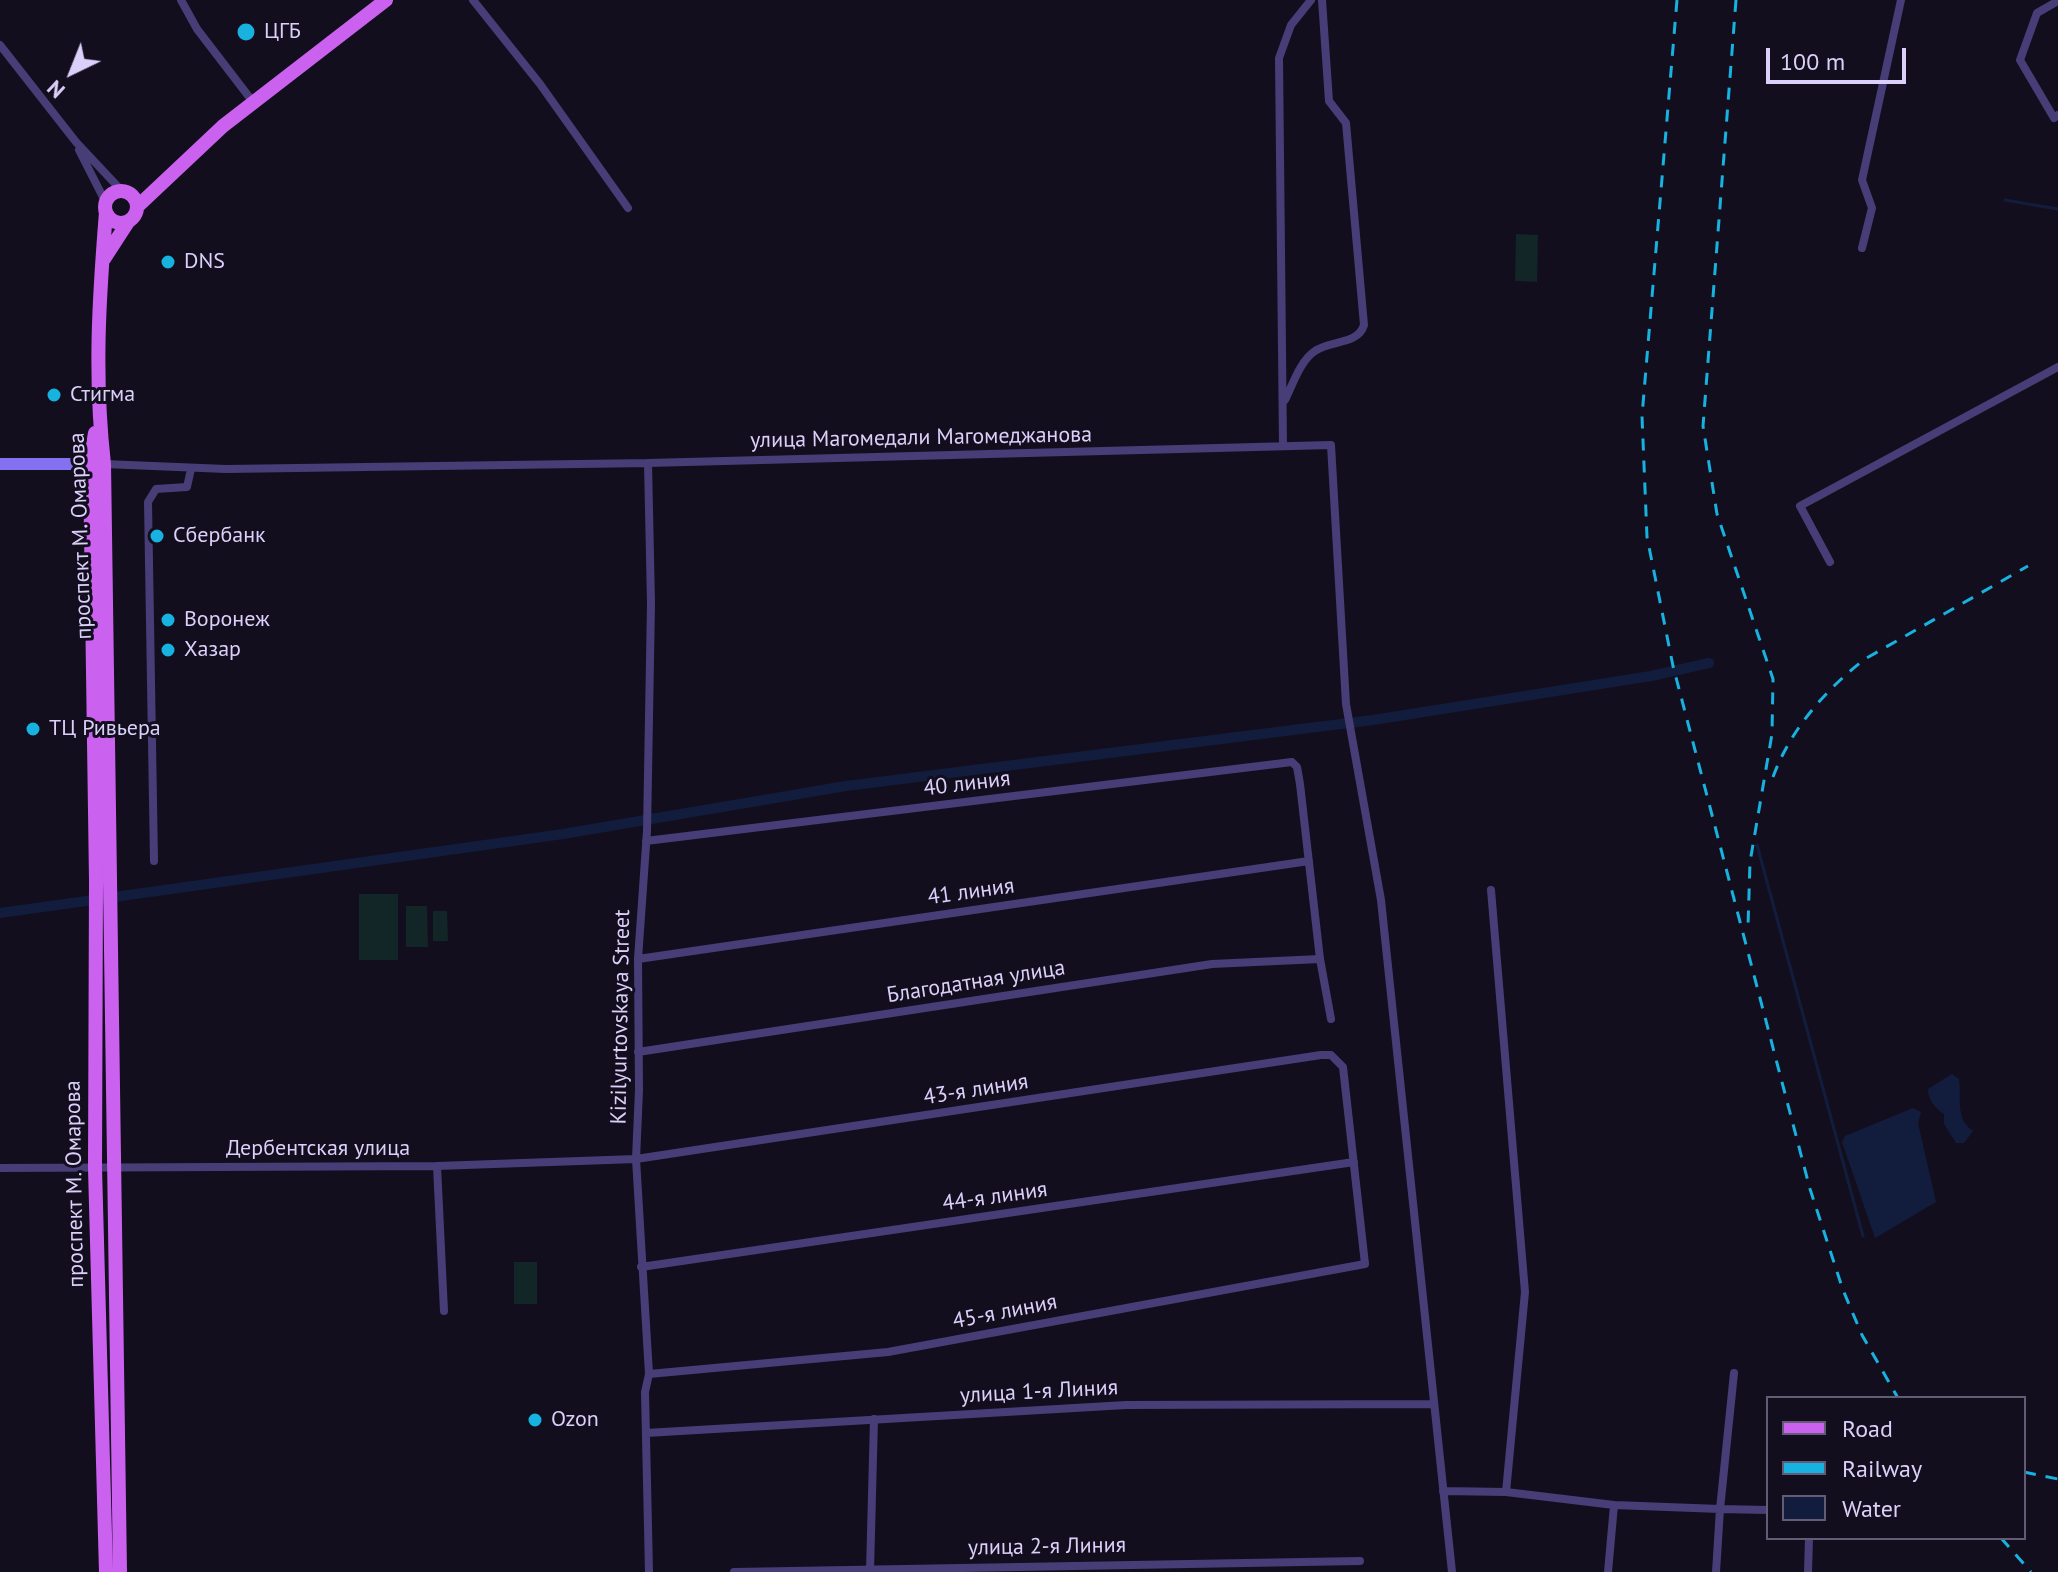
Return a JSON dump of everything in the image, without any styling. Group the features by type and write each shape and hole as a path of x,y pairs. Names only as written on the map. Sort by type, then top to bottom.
{"main road":[{"path":"102,263 135,216 138,206 166,176 253,102 386,0"},
{"path":"128,222 111,219 106,208 108,197 166,176"},
{"path":"124,191 135,197 138,206"},
{"name":"проспект М. Омарова","path":"106,208 98,291 97,464 103,881 95,1168 106,1572"},
{"path":"0,464 97,464"},
{"name":"проспект М. Омарова","path":"102,908 112,1168 120,1572"}],"street":[{"path":"181,0 197,29 253,102"},
{"path":"473,0 540,84 628,208"},
{"path":"1283,446 1279,58 1291,25 1311,0"},
{"path":"1283,405 1304,361 1313,351 1357,336 1364,325 1346,123 1329,101 1322,0"},
{"path":"1862,248 1872,208 1862,180 1901,0"},
{"path":"2058,1 2037,13 2020,60 2054,118 2058,115"},
{"path":"0,45 76,142 124,191"},
{"path":"76,142 106,208"},
{"path":"1830,562 1800,506 2058,367"},
{"name":"улица Магомедали Магомеджановa","path":"97,464 191,469 648,463 1331,445 1346,704 1381,900 1434,1404"},
{"name":"Kizilyurtovskaya Street","path":"648,463 651,603 647,831 638,959 636,1159 649,1374 645,1392 649,1572"},
{"path":"154,861 148,502 156,489 187,487 191,469"},
{"name":"40 линия","path":"646,841 1292,762 1297,767 1300,784 1309,861"},
{"path":"1309,861 1320,959 1331,1019"},
{"name":"41 линия","path":"638,959 1309,861"},
{"path":"1491,890 1525,1292 1506,1492"},
{"name":"Благодатная улица","path":"638,1052 1212,964 1320,959"},
{"name":"43-я линия","path":"636,1159 1331,1055 1343,1067 1354,1162"},
{"name":"Дербентская улица","path":"0,1168 437,1166 636,1159"},
{"name":"45-я линия","path":"649,1374 888,1352 1365,1264 1354,1162"},
{"name":"44-я линия","path":"641,1267 1354,1162"},
{"path":"437,1166 444,1311"},
{"path":"1716,1572 1734,1373"},
{"path":"1434,1404 1452,1572"},
{"name":"улица 1-я Линия","path":"646,1433 1126,1405 1434,1404"},
{"path":"870,1570 874,1419"},
{"path":"1443,1491 1506,1492 1614,1505 1766,1510"},
{"path":"1608,1572 1614,1505"},
{"path":"1808,1572 1809,1540"},
{"name":"улица 2-я Линия","path":"734,1572 1360,1561"}],"green space":[{"path":"1516,234 1538,235 1537,282 1515,281"},
{"path":"359,894 398,894 398,960 359,960"},
{"path":"406,906 427,906 428,947 406,947"},
{"path":"433,911 447,911 448,941 433,941"},
{"path":"514,1262 537,1262 537,1304 514,1304"}],"water":[{"path":"1952,1074 1959,1079 1963,1120 1973,1131 1964,1143 1956,1143 1944,1124 1944,1114 1928,1093 1928,1089"},
{"path":"1913,1108 1921,1112 1918,1123 1936,1202 1875,1238 1842,1142 1845,1136"}],"waterway":[{"path":"2005,200 2058,209"},
{"path":"0,913 563,834 846,786 1373,720 1651,676 1709,663"},
{"path":"1757,845 1863,1236"}],"railway":[{"path":"1677,0 1642,416 1647,537 1673,666 1810,1189 1843,1290 1862,1335 1897,1396"},
{"path":"1736,0 1703,426 1717,514 1773,679 1772,734 1750,862 1748,926"},
{"path":"1773,777 1799,727 1823,697 1865,659 2028,566"},
{"path":"2026,1472 2058,1479"},
{"path":"2003,1540 2031,1572"}],"place":[{"name":"ЦГБ","path":"246,32"},
{"name":"DNS","path":"168,262"},
{"name":"Стигма","path":"54,395"},
{"name":"Сбербанк","path":"157,536"},
{"name":"Воронеж","path":"168,620"},
{"name":"Хазар","path":"168,650"},
{"name":"ТЦ Ривьера","path":"33,729"},
{"name":"Ozon","path":"535,1420"}]}
